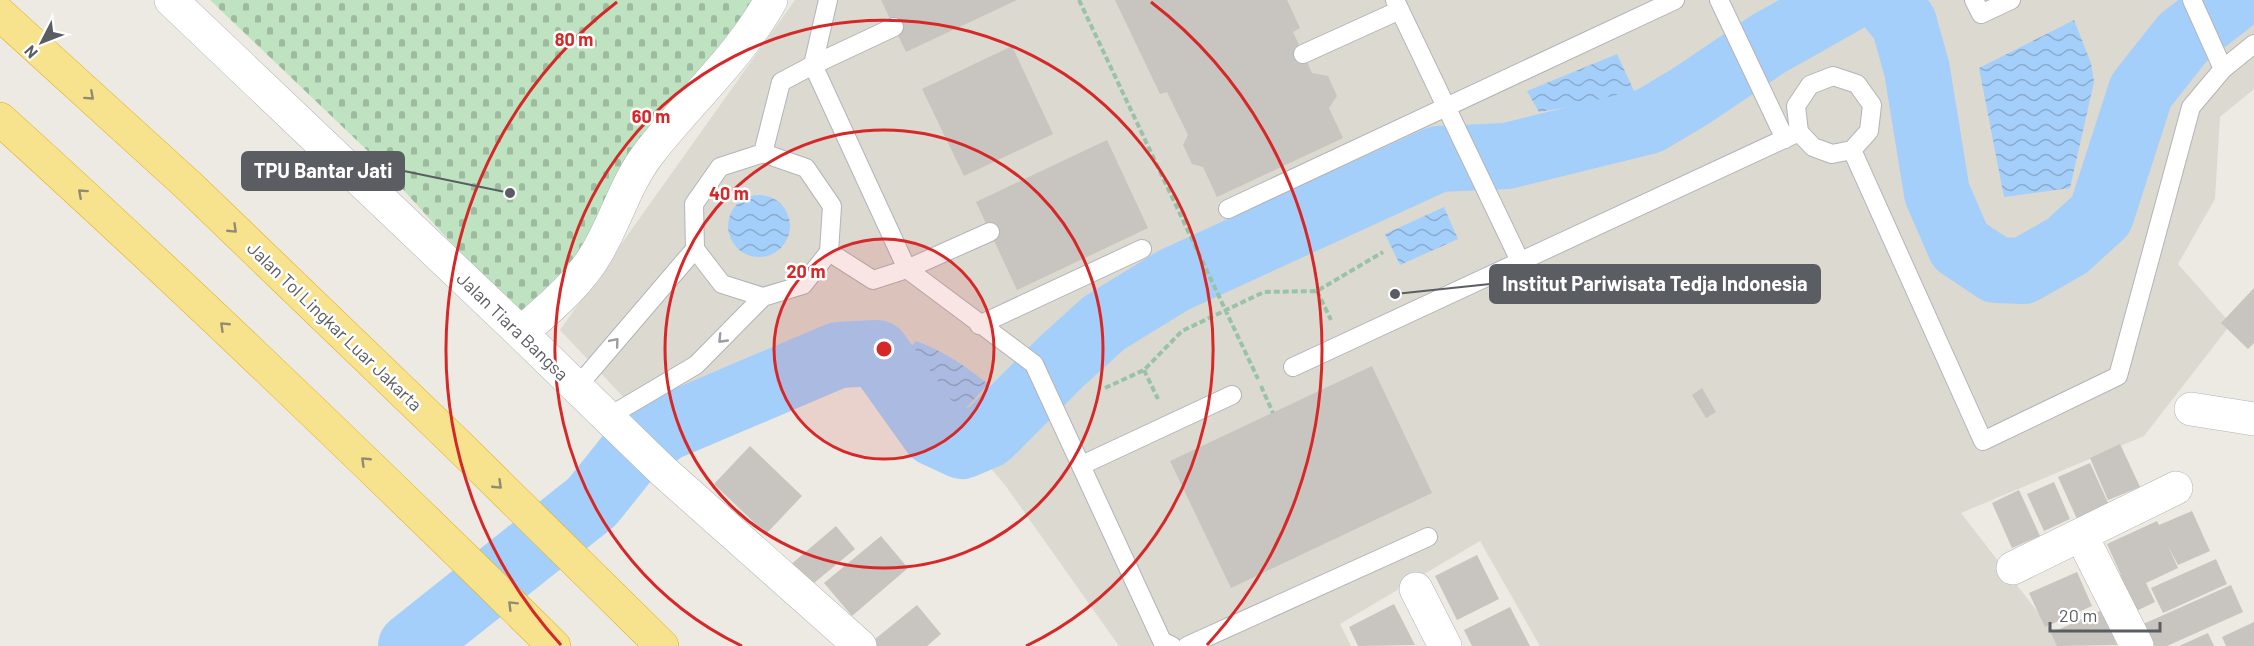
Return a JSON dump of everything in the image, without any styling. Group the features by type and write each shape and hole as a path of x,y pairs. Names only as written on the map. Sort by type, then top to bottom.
{"highway":[{"name":"Jalan Tol Lingkar Luar Jakarta","path":"0,14 188,185 653,637"},
{"path":"0,119 134,241 554,646"}],"street":[{"name":"Jalan Tiara Bangsa","path":"171,0 663,471 860,646"},
{"path":"521,333 582,274 596,255 638,168 737,50 771,0"},
{"path":"2191,409 2254,419"},
{"path":"2013,568 2176,489"},
{"path":"2081,535 2137,646"},
{"path":"1416,589 1445,646"}],"lane":[{"path":"828,0 813,65 907,269 1034,364 1162,641 1172,646"},
{"path":"1228,209 1676,0"},
{"path":"1719,0 1762,91 1792,135 1813,147 1832,154 1852,150 1869,131 1872,105 1857,84 1833,76 1809,85 1796,106 1792,135"},
{"path":"1974,0 1981,14 2012,0"},
{"path":"2192,0 2223,69"},
{"path":"1303,54 1398,5 1520,261"},
{"path":"763,153 781,82 894,27"},
{"path":"1852,150 1983,441 2118,376 2191,107 2223,69 2254,44"},
{"path":"1293,367 1792,135"},
{"path":"615,424 696,365 763,297 803,285 829,252 832,207 813,178 806,168 763,153 720,167 694,204 695,249 722,284 763,297"},
{"path":"829,252 873,280 907,269 990,232"},
{"path":"577,387 695,249"},
{"path":"979,324 1142,249"},
{"path":"1082,465 1232,395"},
{"path":"1187,646 1428,537"}],"path":[{"path":"1079,0 1243,348"},
{"path":"1105,388 1144,370 1182,330 1264,292 1317,291 1383,252"}],"shaded area":[{"path":"795,0 2254,0 2254,89 2220,117 2215,199 2178,264 2231,324 2144,436 1961,513 2064,646 1540,646 1480,541 1340,624 1351,646 1119,646 1005,485 885,344 845,338 646,421 560,330"}],"green space":[{"path":"210,0 758,0 574,270 521,320 370,153"}],"water":[{"path":"2074,20 2091,63 2094,82 2070,188 2004,197 1979,68"},
{"path":"1617,54 1635,93 1617,99 1539,112 1527,91"},
{"path":"753,195 765,195 781,204 788,214 790,226 788,238 781,248 765,257 753,257 742,252 733,243 728,232 728,220 733,209 742,200"},
{"path":"1444,207 1458,239 1400,265 1385,234"},
{"path":"916,341 936,349 988,384 959,416 903,355"}],"building":[{"path":"881,0 1017,0 906,52"},
{"path":"1115,0 1287,0 1300,28 1293,32 1312,73 1328,76 1337,96 1329,108 1343,138 1217,197 1203,167 1192,164 1183,145 1188,135 1167,92 1160,94"},
{"path":"1012,46 1053,134 964,176 922,89"},
{"path":"1107,140 1148,228 1017,290 976,202"},
{"path":"2254,288 2254,343 2248,349 2221,323"},
{"path":"1372,366 1432,493 1231,588 1170,461"},
{"path":"1702,388 1716,412 1706,418 1692,395"},
{"path":"2120,444 2140,487 2108,500 2090,458"},
{"path":"750,446 802,496 766,534 714,484"},
{"path":"2090,463 2109,505 2077,519 2058,477"},
{"path":"2054,482 2070,519 2044,531 2027,494"},
{"path":"2019,490 2040,536 2012,548 1992,503"},
{"path":"2192,511 2210,551 2178,565 2168,546 2178,568 2146,583 2155,602 2130,614 2113,579 2121,575 2107,544 2157,521 2159,525"},
{"path":"836,526 855,549 808,588 789,566"},
{"path":"881,536 908,568 852,616 824,583"},
{"path":"1477,555 1499,599 1457,620 1435,576"},
{"path":"2216,559 2227,584 2163,613 2151,588"},
{"path":"2077,572 2092,606 2045,627 2029,593"},
{"path":"2231,585 2243,612 2167,646 2151,646 2141,625"},
{"path":"1394,604 1415,645 1358,646 1349,627"},
{"path":"917,605 941,634 927,646 870,646 869,644"},
{"path":"1510,607 1530,646 1472,646 1464,630"},
{"path":"2102,610 2117,645 2057,646 2051,633"},
{"path":"2254,622 2254,646 2226,646 2222,637"},
{"path":"2208,633 2214,646 2179,646"}],"waterway":[{"path":"411,646 592,502 628,457 664,429 838,355 877,353 934,433 962,446 988,435 1062,361 1104,323 1174,280 1438,159 1507,156 1649,121 1691,96 1768,44 1846,0"},
{"path":"1885,0 1904,23 1917,70 1937,193 1960,246 1996,270 2023,271 2067,246 2101,215 2141,91 2183,38 2232,0"}],"place":[{"name":"TPU Bantar Jati","path":"510,193"},
{"name":"Institut Pariwisata Tedja Indonesia","path":"1395,294"}]}
